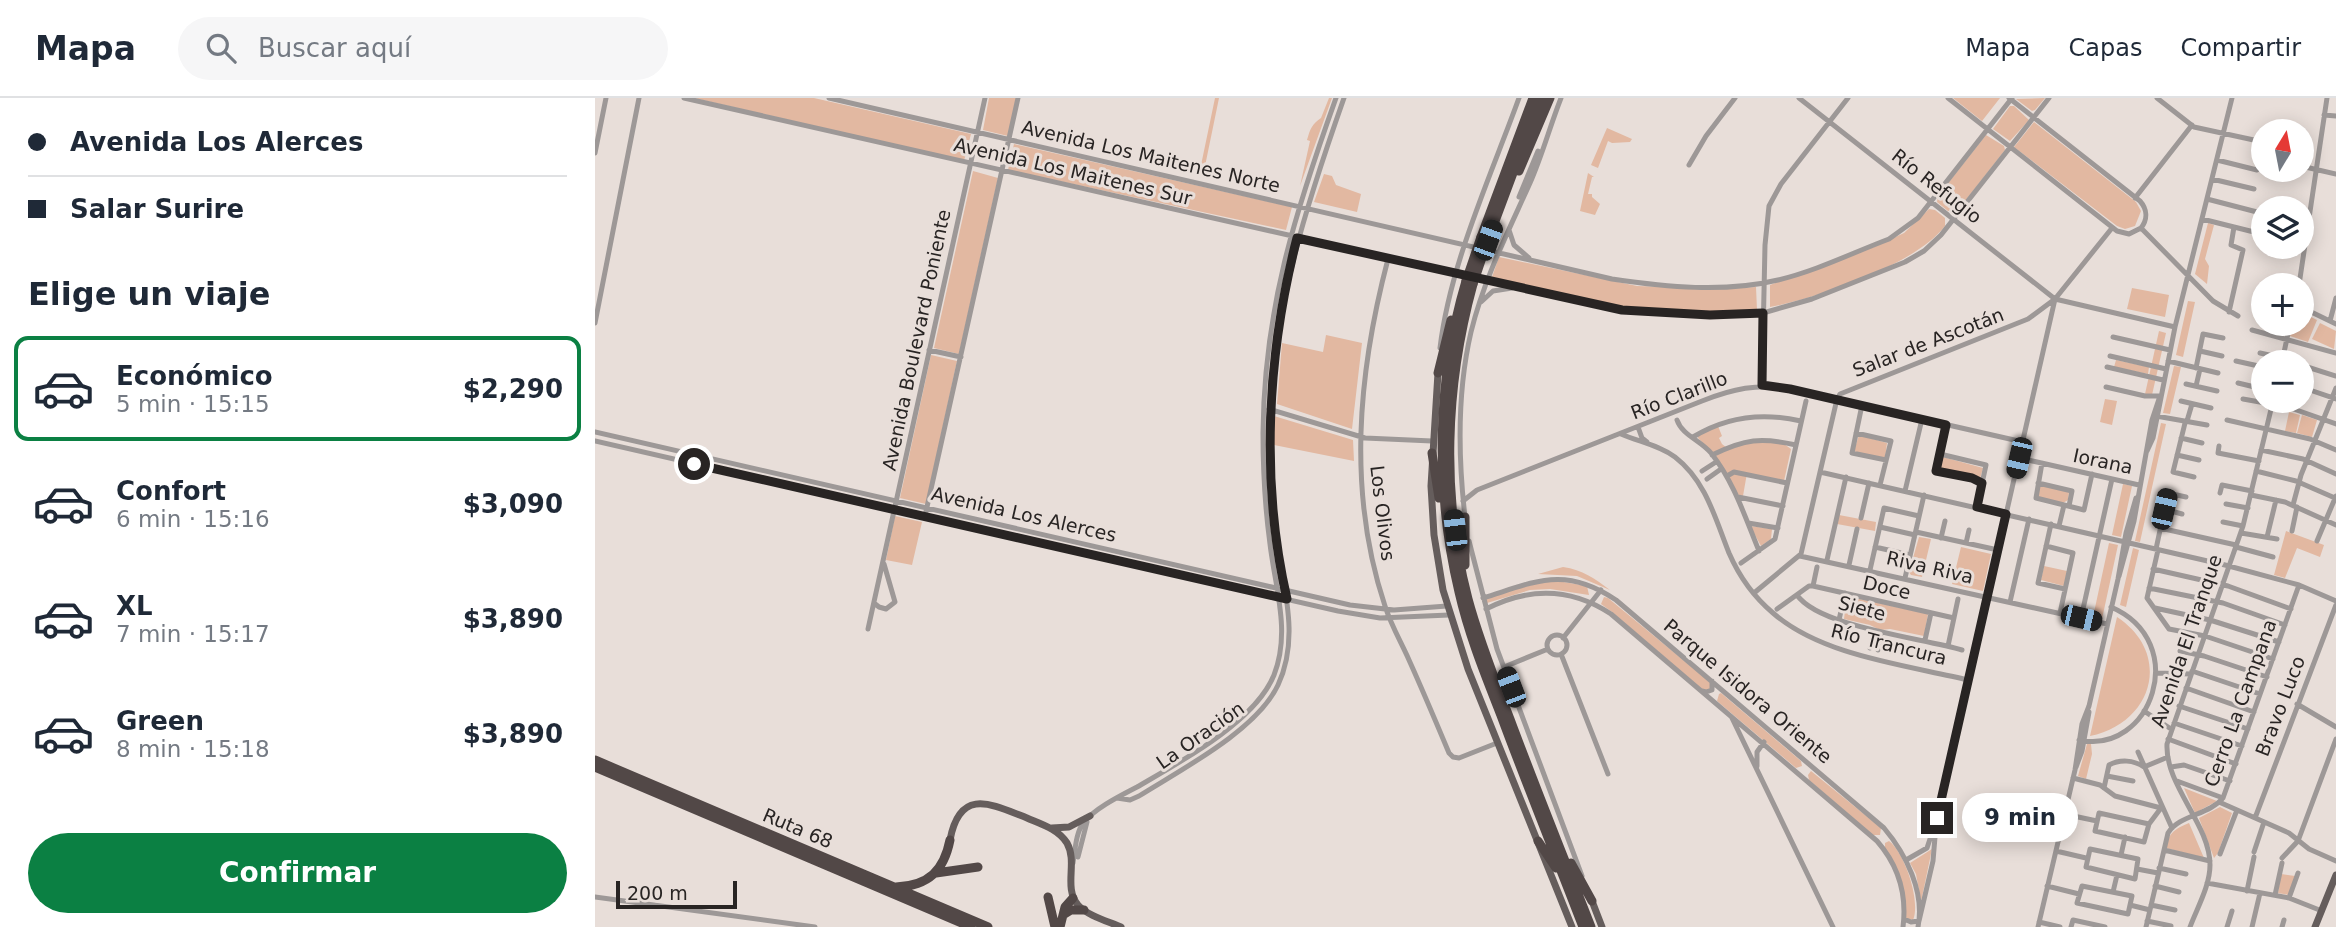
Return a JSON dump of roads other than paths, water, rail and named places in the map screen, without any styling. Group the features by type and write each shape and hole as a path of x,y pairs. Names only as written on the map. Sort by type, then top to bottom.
{"highway":[{"path":"1533,98 1468,284 1449,361 1443,428 1443,482 1449,540 1459,594 1472,639 1583,927"},
{"path":"1496,216 1541,98"},
{"path":"1484,238 1531,147 1550,98"},
{"path":"1438,373 1453,312 1468,284"},
{"path":"1468,284 1458,351 1450,442 1453,510 1468,598 1493,673 1591,927"},
{"path":"1431,453 1443,522 1449,540"},
{"path":"1465,517 1468,598"},
{"name":"Ruta 68","path":"595,760 988,927"},
{"name":"Ruta 68","path":"595,767 971,927"},
{"path":"931,875 944,862 950,840"},
{"path":"1538,841 1566,882"},
{"path":"1557,841 1592,901"},
{"path":"891,886 913,885 943,871 978,867"},
{"path":"1048,897 1058,927"},
{"path":"1058,927 1065,906 1073,898"},
{"path":"1062,916 1071,910 1084,910"}],"main road":[{"path":"1438,373 1431,453 1434,535 1448,610 1497,743 1572,927"},
{"path":"950,840 959,814 978,803 994,805 1048,827 1067,843 1073,869 1073,898 1084,910 1121,927"},
{"path":"1048,827 1066,828 1090,816"},
{"path":"2315,927 2336,875"},
{"path":"1592,901 1602,927"}],"street":[{"path":"595,153 606,98"},
{"path":"595,323 639,98"},
{"name":"Avenida Los Maitenes Sur","path":"684,98 1456,274 1636,312 1710,315 1763,313 1812,299 1905,262 1932,244 1954,219 2049,98"},
{"name":"Avenida Los Maitenes Norte","path":"829,98 1612,279 1718,287 1763,283 1805,271 1889,239 1914,222 2011,99"},
{"name":"Avenida Boulevard Poniente","path":"868,629 985,98"},
{"path":"925,516 1018,98"},
{"name":"La Oración","path":"1090,816 1234,725 1260,699 1275,671 1282,636 1265,491 1263,408 1270,330 1289,236 1336,98"},
{"name":"La Oración","path":"1117,798 1125,800 1139,796 1239,732 1264,707 1282,677 1290,638 1273,503 1271,409 1280,318 1297,238 1344,98"},
{"path":"1438,373 1444,319 1456,274 1519,98"},
{"path":"1561,98 1487,280 1471,335 1460,429 1462,486 1465,517 1483,598 1504,667 1592,901"},
{"path":"1689,165 1706,136 1735,98"},
{"name":"Río Refugio","path":"1799,98 2055,299"},
{"path":"1762,385 1765,227 1770,203 1781,184 1848,98"},
{"path":"1948,98 2112,228 2125,234 2141,228 2145,221 2142,204 2011,99"},
{"path":"2157,98 2192,125 2251,140"},
{"path":"2060,927 2039,925 2175,327 2232,98"},
{"path":"2301,273 2327,98"},
{"path":"2324,115 2336,116"},
{"path":"2135,198 2192,125"},
{"path":"2217,160 2251,168"},
{"path":"2316,171 2336,174"},
{"path":"2212,179 2254,189"},
{"path":"2207,199 2251,210"},
{"path":"2201,219 2251,231"},
{"path":"1510,224 1512,242 1531,260"},
{"path":"2229,312 2243,250 2231,245 2234,227"},
{"name":"Salar de Ascotán","path":"1801,554 1837,400 1844,392 2017,324 2046,307 2112,228"},
{"path":"2141,228 2218,305 2238,316"},
{"name":"Los Olivos","path":"1388,259 1369,342 1360,437 1360,481 1367,540 1389,618 1449,753 1459,758 1497,743"},
{"path":"595,279 603,281"},
{"path":"1479,305 1493,291 1523,288"},
{"path":"2314,314 2333,323 2336,298"},
{"path":"1906,860 1927,848 1937,818 2055,299 2175,327"},
{"path":"2046,307 2052,313"},
{"path":"2196,386 2203,334 2223,338"},
{"path":"2278,336 2336,353"},
{"path":"2113,337 2170,349"},
{"path":"2284,350 2287,338"},
{"path":"929,350 961,357"},
{"path":"2200,351 2222,356"},
{"path":"2110,356 2166,369"},
{"path":"2168,361 2218,373"},
{"path":"2236,361 2251,364"},
{"path":"2107,367 2163,380"},
{"path":"2314,369 2336,376"},
{"path":"2238,383 2251,386"},
{"path":"2186,384 2217,391"},
{"name":"Río Clarillo","path":"1463,501 1477,491 1726,392 1762,385 2023,442"},
{"path":"2106,387 2145,397 2159,396"},
{"path":"2292,531 2299,482 2336,388"},
{"path":"2314,391 2334,398"},
{"path":"2243,399 2251,400"},
{"path":"1741,563 1775,539 1806,401"},
{"path":"2181,401 2211,408"},
{"path":"2192,404 2173,472 2194,477"},
{"path":"1862,405 1852,453 1886,460"},
{"path":"1263,408 1360,437 1432,441"},
{"name":"Avenida El Tranque","path":"2192,926 2207,883 2210,860 2207,847 2171,767 2168,740 2242,530 2269,413"},
{"path":"2305,413 2336,424"},
{"path":"1693,437 1731,419 1748,416 1775,416 1801,421"},
{"path":"2155,416 2207,425"},
{"path":"1905,491 1922,419"},
{"path":"2227,419 2314,441 2336,450"},
{"path":"1677,420 1680,429 1712,454 1727,476 1759,551"},
{"path":"1946,425 1936,471 1972,478 1982,483"},
{"path":"1636,428 1638,442"},
{"name":"Río Trancura","path":"1636,428 1643,439 1674,456 1700,484 1730,555 1753,592 1773,613 1804,635 1835,649 1877,652 1968,680"},
{"name":"Avenida Los Alerces","path":"595,432 1350,605 1386,610 1448,610"},
{"path":"1856,433 1891,441 1881,485"},
{"name":"Río Trancura","path":"1621,434 1650,444"},
{"path":"2181,438 2202,443"},
{"path":"1712,454 1749,440 1763,439 1796,445"},
{"name":"Avenida Los Alerces","path":"595,441 1363,616 1389,618 1448,610"},
{"path":"2220,446 2218,453 2259,461"},
{"path":"2261,450 2306,461 2336,474"},
{"path":"1940,454 1986,465 1977,507"},
{"path":"2178,455 2199,460"},
{"name":"Iorana","path":"2019,458 2139,485"},
{"path":"1694,476 1716,462"},
{"path":"2042,463 2036,498 2084,510 2092,474"},
{"path":"1700,484 1721,469"},
{"path":"2256,471 2299,482 2336,497 2317,541"},
{"path":"1727,476 1734,472 1787,483"},
{"path":"1820,472 2229,566 2299,585 2336,603"},
{"path":"1827,560 1846,477"},
{"path":"2081,618 2112,479"},
{"path":"1861,518 1869,482"},
{"path":"2038,483 2072,491 2059,526"},
{"path":"2220,493 2222,485 2295,506 2336,525"},
{"path":"1462,486 1477,491"},
{"path":"2186,497 2168,493 2147,598 2169,629 2204,636 2273,659"},
{"path":"1905,578 1924,495"},
{"path":"1738,497 1783,506"},
{"path":"2267,537 2276,500"},
{"path":"2226,504 2248,509"},
{"path":"1870,570 1884,508 1919,516"},
{"path":"2164,509 2182,514"},
{"path":"2010,602 2029,519"},
{"path":"1941,538 1945,521"},
{"path":"2223,522 2277,539"},
{"path":"1748,523 1778,528"},
{"path":"2052,524 2038,583 2065,589"},
{"path":"1880,527 1998,550"},
{"path":"2160,528 2273,557"},
{"path":"1849,565 1857,529"},
{"path":"1966,543 1969,530"},
{"path":"2046,546 2073,553 2060,613"},
{"path":"1875,547 1910,555"},
{"path":"1753,592 1801,554"},
{"name":"Riva Riva","path":"1801,554 2107,624"},
{"path":"874,603 886,609 895,602 883,560"},
{"path":"1777,609 1812,586 1817,567"},
{"path":"2153,569 2223,585 2291,609"},
{"name":"Parque Isidora Oriente","path":"1483,598 1521,584 1546,579 1578,582 1601,590 1616,600 1884,828 1906,860 1916,892 1918,924"},
{"name":"Cerro La Campana","path":"2172,828 2221,800 2299,585"},
{"name":"Doce","path":"1812,586 1954,618"},
{"path":"2149,588 2217,602 2285,625"},
{"path":"1563,638 1601,590"},
{"path":"1486,608 1513,597 1542,592 1566,593 1611,614 1873,837 1882,847 1899,880 1904,899 1903,927"},
{"path":"1839,620 1845,593"},
{"name":"Siete","path":"1797,594 1814,609 1874,632 1891,632 1962,650"},
{"path":"1948,646 1958,599"},
{"name":"Bravo Luco","path":"2255,818 2336,603"},
{"path":"2081,740 2099,740 2116,735 2131,725 2144,711 2153,692 2156,673 2152,650 2144,633 2132,620 2111,607"},
{"path":"2155,608 2210,620 2279,642"},
{"path":"1925,640 1931,613"},
{"path":"1870,651 1874,632"},
{"path":"1877,652 1881,633"},
{"path":"1561,654 1553,654 1548,649 1548,642 1552,637 1563,638"},
{"path":"1561,654 1567,646 1563,638"},
{"path":"1504,667 1548,649"},
{"path":"2180,651 2198,654 2267,677"},
{"path":"1561,654 1608,774"},
{"path":"2156,673 2192,672 2260,694"},
{"path":"1702,691 1710,691 1713,681"},
{"path":"2186,688 2254,712"},
{"path":"1714,701 1715,693 1723,690"},
{"path":"2297,704 2336,727"},
{"path":"2179,706 2248,729"},
{"path":"2144,711 2172,726 2242,746"},
{"path":"1730,715 1833,927"},
{"path":"1234,725 1239,732"},
{"path":"2275,895 2282,861 2298,841 2336,739"},
{"path":"2168,740 2236,764"},
{"path":"1757,769 1757,752 1764,742"},
{"path":"2138,752 2172,828 2164,850 2147,924 2171,926"},
{"path":"2144,767 2168,757"},
{"path":"1795,770 1804,768 1803,758"},
{"path":"2104,788 2109,765 2122,760 2144,767"},
{"path":"2171,767 2184,765 2229,781"},
{"path":"1807,779 1807,770 1816,769"},
{"path":"2107,776 2133,781"},
{"path":"2073,778 2104,788 2115,796 2161,808"},
{"path":"2177,781 2289,833 2313,852 2336,861"},
{"path":"2148,824 2099,813 2095,831 2144,842 2148,824 2161,808"},
{"path":"2220,853 2237,810"},
{"path":"2064,814 2097,821"},
{"path":"1073,869 1081,826 1090,816"},
{"path":"1904,919 1918,924 1934,857 1937,818"},
{"path":"2248,891 2254,855 2264,822"},
{"path":"1873,837 1881,836 1884,828"},
{"path":"2121,855 2125,837"},
{"path":"1882,847 1886,839 1894,839"},
{"path":"2090,849 2138,859 2135,879 2086,867 2086,858 2090,849"},
{"path":"2164,850 2210,860"},
{"path":"2056,851 2086,858"},
{"path":"2137,869 2186,874"},
{"path":"2289,898 2298,873"},
{"path":"2113,892 2117,875"},
{"path":"2207,883 2289,898 2322,911"},
{"path":"2047,886 2079,894"},
{"path":"2082,886 2113,892 2132,896 2128,914 2077,903 2082,886"},
{"path":"2155,886 2179,892"},
{"path":"2252,927 2260,892"},
{"path":"595,897 815,927"},
{"path":"2130,905 2175,910"},
{"path":"2071,927 2073,920 2105,927 2108,911"},
{"path":"2227,927 2232,911"}]}
